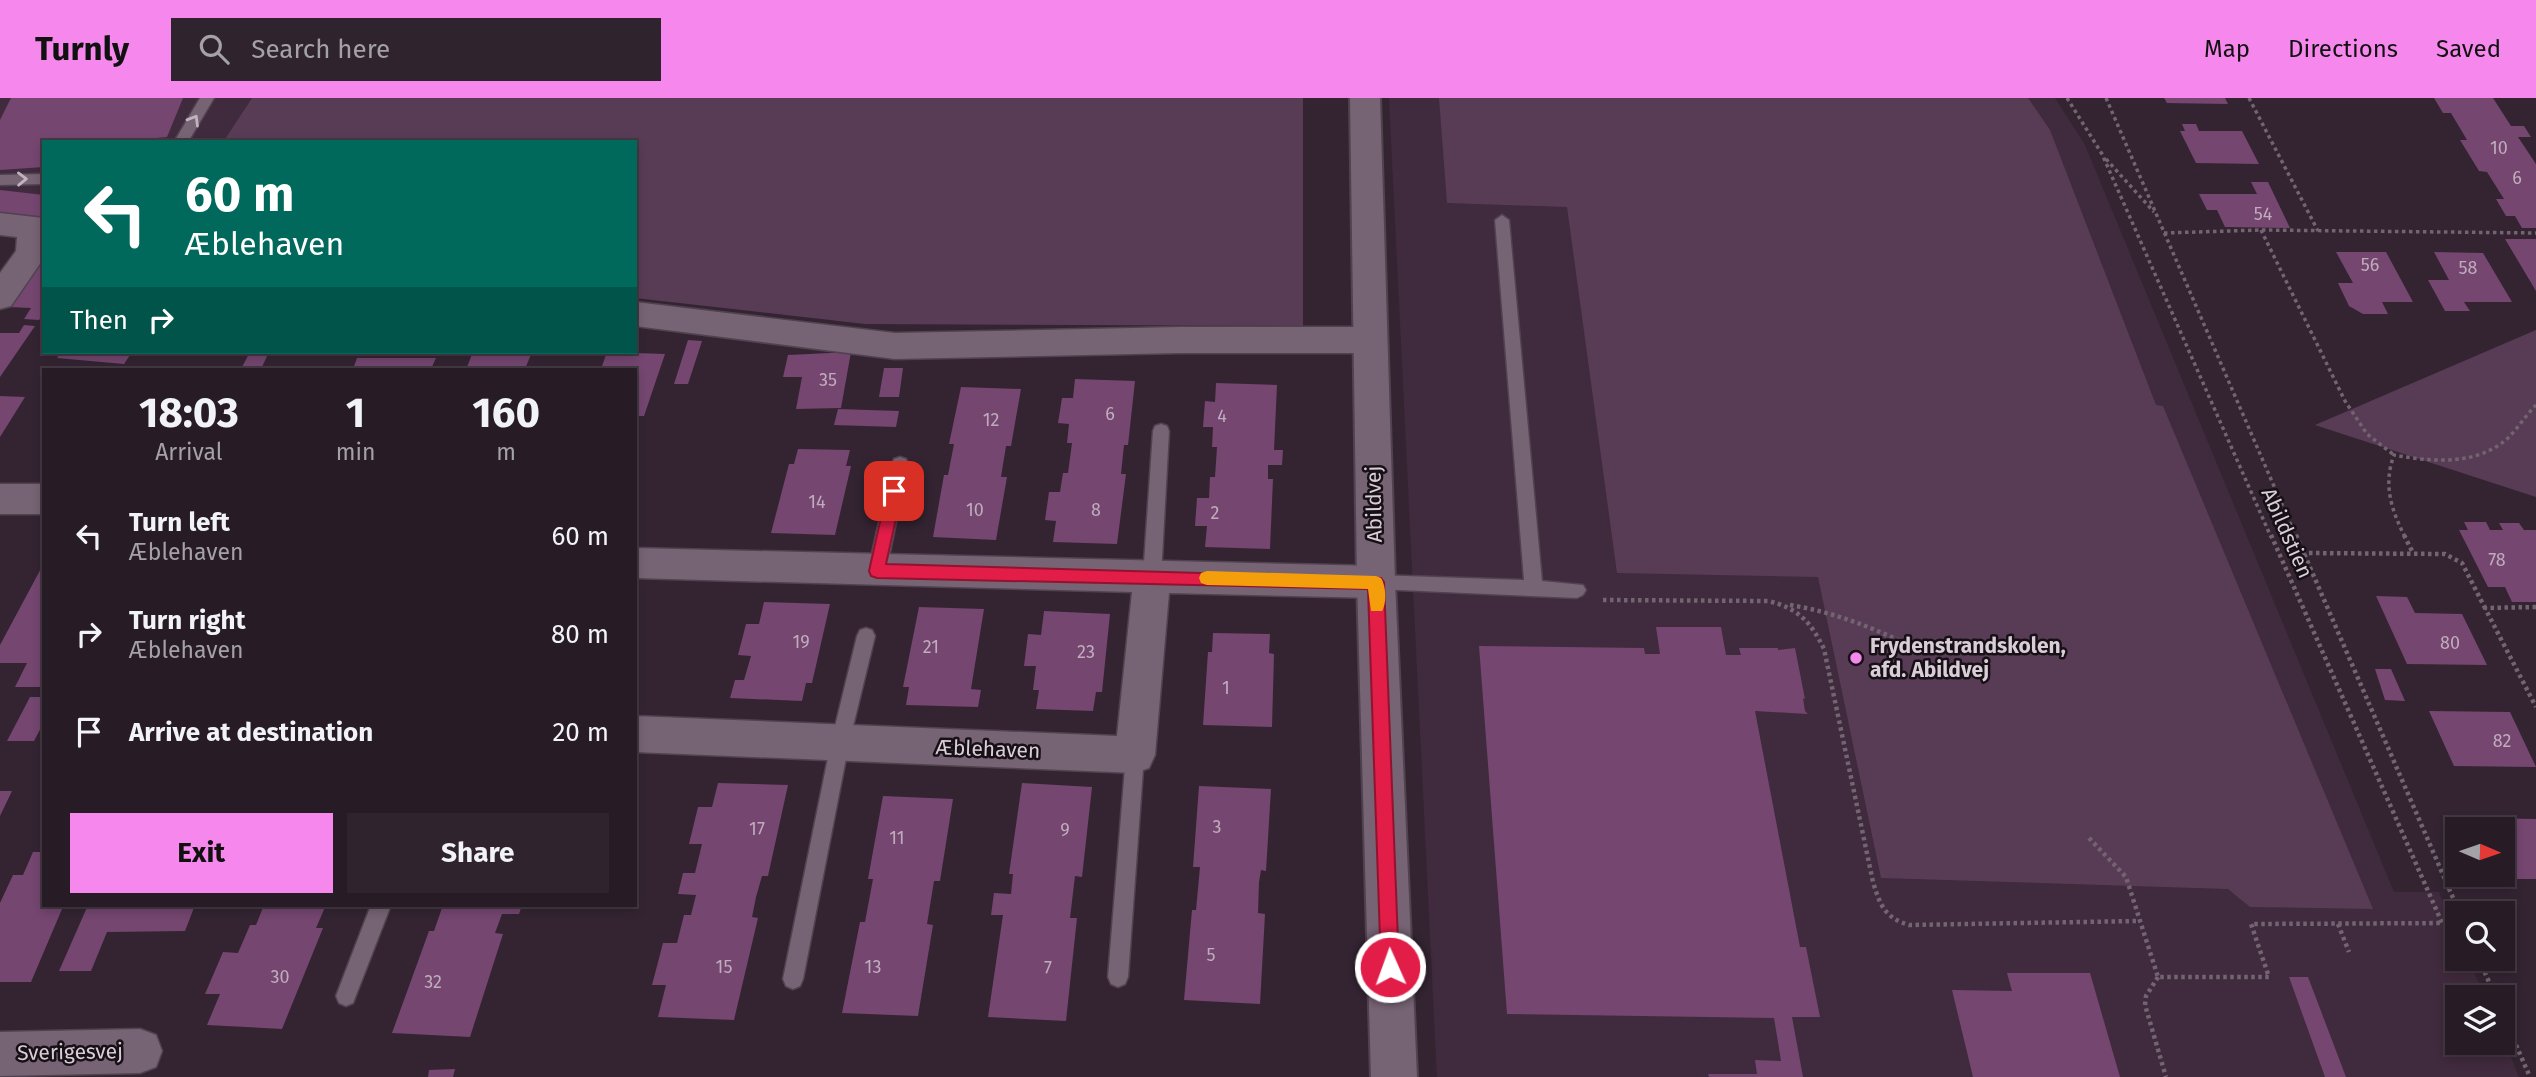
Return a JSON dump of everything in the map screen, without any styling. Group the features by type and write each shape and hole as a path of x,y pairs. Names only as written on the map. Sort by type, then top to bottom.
{"street":[{"name":"Abildvej","path":"1365,98 1376,582 1394,1077"},
{"path":"0,224 39,228 31,253 0,297"},
{"path":"637,314 895,346 1153,340 1370,340"},
{"path":"0,499 42,499"},
{"path":"637,564 1376,582"},
{"path":"1135,755 1152,577"},
{"name":"Æblehaven","path":"637,734 1135,755"},
{"name":"Sverigesvej","path":"0,1054 57,1065 140,1051"}],"lane":[{"path":"182,140 207,98"},
{"path":"0,180 42,179"},
{"path":"1502,220 1534,590"},
{"path":"1152,577 1161,431"},
{"path":"877,571 900,464"},
{"path":"1376,582 1577,590"},
{"path":"793,979 841,743 866,636"},
{"path":"1118,977 1135,755"},
{"path":"346,996 380,907"}],"path":[{"name":"Abildstien","path":"2067,98 2102,155 2443,925"},
{"name":"Abildstien","path":"2106,98 2454,901"},
{"path":"2249,98 2318,231"},
{"name":"Abildstien","path":"2102,155 2157,216"},
{"path":"2261,230 2345,401 2367,434 2394,455 2434,460 2481,456 2509,437 2536,405"},
{"path":"2164,233 2261,230 2536,233"},
{"path":"2394,455 2386,473 2386,488 2390,504 2413,552"},
{"path":"2302,552 2445,554 2462,563 2536,707"},
{"path":"1577,590 1596,600 1768,601 1816,608 1893,636 1926,654"},
{"path":"1786,604 1814,624 1824,649 1873,882 1882,910 1893,921 1909,925 2138,921"},
{"path":"2485,608 2536,607"},
{"path":"2089,838 2126,877 2158,977"},
{"path":"2158,977 2269,977 2251,924 2443,925"},
{"path":"2338,924 2349,952"},
{"path":"2158,977 2146,996 2145,1005 2166,1077"},
{"path":"2515,1043 2530,1077"}],"shaded area":[{"path":"0,98 252,98 224,140 42,140 42,218 0,212"},
{"path":"252,98 1303,98 1303,326 865,324 637,298 637,140 224,140"},
{"name":"Frydenstrandskolen, afd. Abildvej","path":"1389,98 2055,98 2085,145 2394,892 2439,892 2445,906 2445,971 2473,971 2480,985 2445,985 2445,1055 2510,1055 2519,1077 1437,1077"},
{"path":"1439,98 2028,98 2050,130 2156,405 2163,406 2373,909 2250,907 2228,889 1881,878 1818,577 1617,573 1567,207 1447,203"},
{"path":"2536,330 2536,497 2315,425"}],"building":[{"path":"11,98 183,98 167,137 135,140 42,140 42,167 0,170 0,120"},
{"path":"2164,98 2225,98 2228,104 2167,103"},
{"path":"2434,98 2493,98 2511,126 2524,126 2531,137 2518,137 2536,164 2536,228 2522,228 2515,216 2506,216 2496,199 2504,199 2487,172 2479,171 2460,140 2467,140 2451,113 2443,113"},
{"path":"2182,124 2196,124 2199,131 2242,131 2259,164 2196,163 2180,131 2185,131"},
{"path":"2251,182 2268,182 2290,228 2225,227 2217,210 2207,210 2199,194 2257,194"},
{"path":"0,190 42,195 42,218 0,212"},
{"path":"2505,239 2536,239 2536,291"},
{"path":"2336,252 2386,252 2413,302 2382,302 2388,314 2363,314 2349,306 2338,283 2353,283"},
{"path":"2434,252 2483,253 2512,302 2464,302 2470,311 2445,311 2428,280 2449,280"},
{"path":"42,259 42,316 39,320 24,319 31,308 8,307"},
{"path":"24,325 35,326 0,377 0,333 19,333"},
{"path":"688,340 702,341 688,384 674,384"},
{"path":"851,352 841,408 796,409 802,377 783,377 788,355"},
{"path":"60,354 131,354 124,364 57,358"},
{"path":"249,354 268,354 261,368 242,368"},
{"path":"472,354 531,354 525,368 455,368 467,367"},
{"path":"606,354 665,354 644,416 639,416 637,423 637,368 601,368"},
{"path":"357,358 436,358 431,368 353,368"},
{"path":"884,368 903,368 899,397 879,397"},
{"path":"1075,379 1135,381 1128,445 1124,445 1121,474 1126,474 1117,544 1053,542 1056,521 1045,520 1049,492 1060,492 1063,473 1068,473 1072,443 1067,443 1069,424 1058,423 1062,398 1073,398"},
{"path":"1216,383 1277,385 1274,450 1283,450 1282,465 1268,465 1268,479 1273,479 1270,549 1205,547 1207,526 1195,526 1197,498 1209,498 1210,477 1215,477 1217,447 1212,447 1213,427 1203,427 1205,401 1215,402"},
{"path":"961,387 1021,389 1011,446 1006,446 1001,477 1007,477 996,540 933,537 944,475 948,475 954,444 949,444"},
{"path":"0,396 25,397 0,437"},
{"path":"838,409 899,411 896,427 834,425"},
{"path":"798,449 850,450 846,466 851,466 835,535 771,533 789,464 794,464"},
{"path":"2464,522 2486,522 2490,530 2503,530 2499,523 2519,523 2524,530 2536,530 2536,602 2512,602 2505,587 2488,587 2459,530 2468,530"},
{"path":"42,567 42,687 15,687 27,663 0,663 0,645"},
{"path":"2376,596 2407,597 2415,613 2462,614 2487,665 2407,664"},
{"path":"764,602 830,604 812,683 806,683 802,701 730,698 735,680 744,680 751,656 738,655 746,624 759,624"},
{"path":"919,607 984,609 971,689 981,690 978,707 906,705 909,687 903,687"},
{"path":"1044,611 1110,614 1102,692 1096,692 1093,711 1036,709 1039,690 1033,690 1036,666 1024,666 1028,634 1041,635"},
{"path":"1656,627 1721,627 1726,655 1741,655 1739,648 1795,648 1805,711 1808,714 1755,711 1800,947 1806,947 1820,1017 1792,1017 1803,1077 1709,1077 1708,1074 1757,1074 1755,1060 1781,1061 1774,1018 1507,1014 1479,646 1644,648 1645,654 1660,654"},
{"path":"1213,633 1270,634 1269,653 1274,654 1272,727 1203,725 1208,652 1212,652"},
{"path":"2375,669 2391,669 2405,701 2385,700"},
{"path":"30,697 42,697 42,726 34,741 7,741"},
{"path":"2429,711 2510,712 2536,767 2454,766"},
{"path":"718,783 788,785 768,876 762,876 756,897 752,917 758,918 734,1020 658,1017 666,985 652,985 663,943 677,943 684,915 691,915 696,895 678,894 683,873 695,873 702,844 689,844 698,807 712,807"},
{"path":"1022,783 1092,787 1082,877 1075,876 1070,918 1077,918 1066,1021 988,1017 1003,915 991,915 994,893 1011,894 1013,874 1009,874"},
{"path":"1199,786 1271,789 1266,871 1261,870 1259,882 1258,913 1265,914 1260,1004 1184,1000 1192,910 1196,910 1200,867 1193,867"},
{"path":"0,791 12,791 0,816"},
{"path":"883,796 953,799 940,881 934,881 927,924 933,925 918,1016 842,1013 860,922 865,922 873,879 868,879"},
{"path":"2515,819 2536,819 2536,879 2515,879"},
{"path":"33,852 42,852 42,907 82,907 62,909 31,982 0,982 0,903 13,875 23,875"},
{"path":"87,907 194,907 185,931 107,932 91,971 59,971"},
{"path":"263,907 325,907 316,928 323,928 282,1029 207,1025 220,994 205,994 223,952 238,953 250,925 256,925"},
{"path":"442,907 521,907 519,914 502,914 495,933 503,934 470,1037 392,1033 429,931 434,931"},
{"path":"2007,973 2090,973 2120,1077 1973,1077 1952,990 2012,991"},
{"path":"2289,977 2308,977 2346,1077 2325,1077"},
{"path":"455,1069 453,1077 428,1077 429,1070"}],"slow traffic":[{"path":"1207,578 1376,582 1377,606"}],"place":[{"name":"Frydenstrandskolen, afd. Abildvej","path":"1856,658"}],"route":[{"path":"894,491 877,571 1376,582 1390,967"}]}
